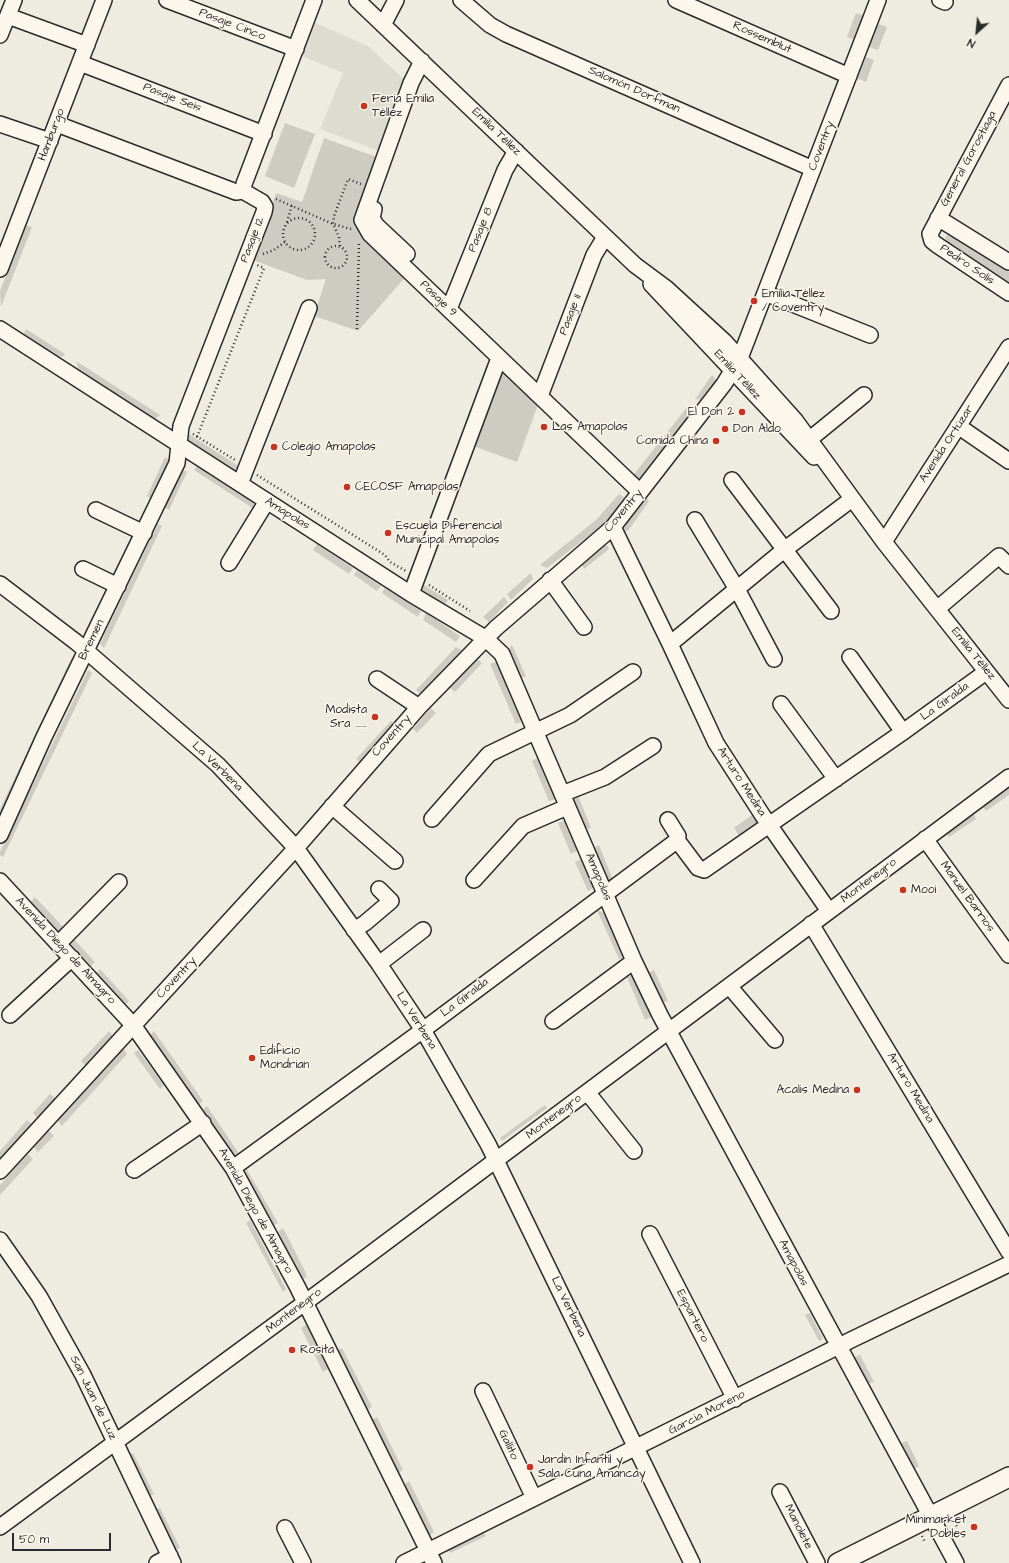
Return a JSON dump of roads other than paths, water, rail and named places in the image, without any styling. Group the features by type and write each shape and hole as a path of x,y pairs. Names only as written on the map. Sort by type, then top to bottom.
{"main road":[{"path":"847,1561 931,1516 1009,1477"}],"street":[{"path":"0,35 14,0"},
{"name":"Hamburgo","path":"0,269 104,0"},
{"name":"Pasaje Cinco","path":"168,0 296,49"},
{"path":"57,124 236,192 244,191 244,184 314,0"},
{"name":"Emilia Téllez","path":"357,0 635,265 674,311 779,401 810,439 840,484 884,542 1009,700"},
{"path":"382,25 396,0"},
{"name":"Salomón Dorfman","path":"461,0 490,25 506,34 813,169"},
{"name":"Rossemblut","path":"676,0 849,76"},
{"name":"Coventry","path":"0,1171 296,848 419,707 485,638 550,580 613,527 736,364 765,293 878,0"},
{"path":"8,16 87,45"},
{"name":"Pasaje Seis","path":"80,63 264,134"},
{"path":"407,254 376,225 372,218 425,65"},
{"name":"Pasaje 9","path":"425,65 411,83 373,188 361,226 640,492"},
{"name":"General Gorostiaga","path":"930,234 1009,85"},
{"path":"0,124 50,141"},
{"name":"Pasaje 8","path":"449,309 505,170 516,151"},
{"name":"Pasaje 12","path":"179,444 181,426 265,207 262,202 244,191"},
{"name":"Pedro Solís","path":"938,218 1009,262"},
{"name":"Pedro Solís","path":"930,234 932,240 937,245 1009,293"},
{"name":"Pasaje 11","path":"540,396 594,255 605,237"},
{"path":"765,293 870,335"},
{"path":"240,484 309,308"},
{"name":"Amapolas","path":"0,329 411,594 485,638 502,654 634,961 668,1031 956,1563"},
{"name":"Avenida Ortúzar","path":"884,542 1009,347"},
{"path":"411,594 416,577 499,358"},
{"name":"Emilia Téllez","path":"736,364 797,440 840,484"},
{"path":"810,439 864,395"},
{"path":"958,426 1009,461"},
{"name":"Bremen","path":"0,835 44,737 87,651 177,462 179,444"},
{"path":"732,480 831,611"},
{"path":"670,644 784,550 852,499"},
{"path":"228,563 267,501"},
{"path":"96,510 144,533"},
{"path":"696,520 774,659"},
{"name":"Arturo Medina","path":"613,527 716,743 769,825 829,911"},
{"path":"937,609 999,556 1009,566"},
{"path":"83,569 118,586"},
{"path":"550,580 584,627"},
{"name":"La Verbena","path":"0,584 87,651 218,765 296,848 379,964 423,1030 496,1160 692,1563"},
{"path":"850,658 903,732"},
{"path":"432,819 489,754 570,715 633,672"},
{"name":"La Giralda","path":"233,1168 423,1030 675,842 680,844 698,868 704,870 903,732 986,672"},
{"path":"377,680 419,707"},
{"path":"781,704 836,779"},
{"path":"474,880 523,826 654,746"},
{"name":"Montenegro","path":"0,1527 305,1303 1009,777"},
{"path":"332,806 394,861"},
{"name":"La Giralda","path":"668,820 678,836 677,843"},
{"name":"Manuel Barrios","path":"925,840 1009,954"},
{"name":"Avenida Diego de Almagro","path":"0,881 59,943 133,1025 203,1123 233,1168 305,1303 432,1557"},
{"path":"59,943 119,882"},
{"path":"354,930 365,923 391,901 380,889"},
{"name":"Arturo Medina","path":"811,924 1009,1252"},
{"path":"379,964 423,930"},
{"path":"10,1015 72,958"},
{"path":"553,1021 634,961"},
{"path":"729,986 776,1040"},
{"name":"Montenegro","path":"587,1092 634,1151"},
{"path":"134,1170 203,1123"},
{"name":"Espartero","path":"650,1234 734,1399"},
{"name":"San Juan de Luz","path":"0,1240 35,1290 67,1345 115,1442 167,1561"},
{"name":"García Moreno","path":"404,1563 432,1557 534,1498 839,1346 1009,1264"},
{"name":"Gallito","path":"483,1392 534,1498"},
{"name":"Manolete","path":"780,1492 817,1563"},
{"path":"285,1528 303,1563"}],"place":[{"name":"Feria Emilia Téllez","path":"364,106"},
{"name":"Emilia Téllez / Coventry","path":"754,301"},
{"name":"El Don 2","path":"742,412"},
{"name":"Las Amapolas","path":"544,427"},
{"name":"Don Aldo","path":"725,429"},
{"name":"Comida China","path":"716,441"},
{"name":"Colegio Amapolas","path":"274,447"},
{"name":"CECOSF Amapolas","path":"347,487"},
{"name":"Escuela Diferencial Municipal Amapolas","path":"388,533"},
{"name":"Modista Sra .......","path":"375,717"},
{"name":"Mooi","path":"903,890"},
{"name":"Edificio Mondrian","path":"252,1058"},
{"name":"Acalis Medina","path":"857,1090"},
{"name":"Rosita","path":"292,1350"},
{"name":"Jardin Infantil y Sala Cuna Amancay","path":"530,1467"},
{"name":"Minimarket Dobles","path":"974,1527"}]}
